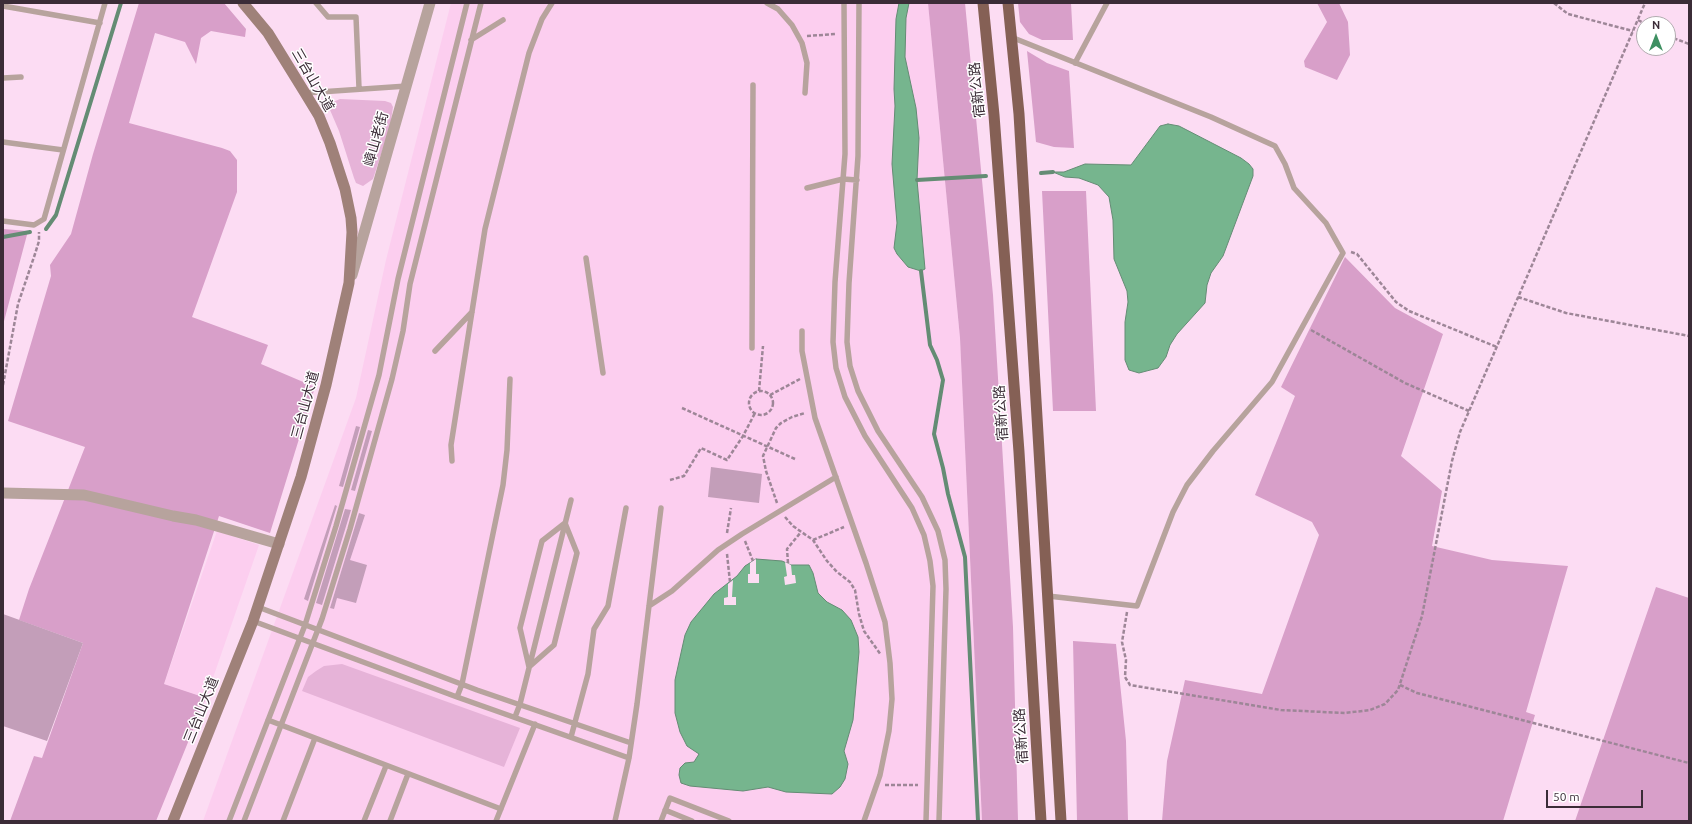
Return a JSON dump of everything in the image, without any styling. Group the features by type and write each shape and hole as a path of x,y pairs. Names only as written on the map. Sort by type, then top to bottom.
{"highway":[{"name":"宿新公路","path":"983,3 994,115 1018,436 1041,821"},
{"path":"1008,3 1019,114 1061,821"}],"main road":[{"name":"三台山大道","path":"173,821 253,621 301,477 320,408 349,283 352,232 346,189 325,130 305,92 268,33 243,3"}],"street":[{"name":"嶂山老街","path":"349,283 430,3"},
{"path":"3,493 84,495 196,520 279,544"}],"lane":[{"path":"3,221 34,225 44,219 105,3"},
{"path":"316,3 328,17 356,16 359,88"},
{"path":"229,821 305,625 336,526 379,375 398,279 467,3"},
{"path":"244,821 318,630 350,529 392,379 403,331 410,284 481,3"},
{"path":"452,461 451,445 485,228 529,53 542,19 552,3"},
{"path":"767,3 778,9 792,25 802,43 807,63 806,93"},
{"path":"844,3 845,154 835,282 833,342 836,368 845,396 865,436 912,508 924,535 930,561 933,586 926,821"},
{"path":"859,3 858,156 847,342 850,366 858,391 878,431 922,497 938,532 944,560 946,589 939,821"},
{"path":"1075,62 1107,3"},
{"path":"3,6 100,23"},
{"path":"471,40 503,20"},
{"path":"1011,37 1211,117 1275,146 1285,164 1294,188 1326,223 1343,252 1272,382 1213,450 1187,485 1173,512 1137,606 1048,596"},
{"path":"3,78 13,79 21,77"},
{"path":"752,348 753,85"},
{"path":"305,92 407,86"},
{"path":"3,142 63,150"},
{"path":"807,188 843,179 856,180"},
{"path":"586,258 603,373"},
{"path":"435,351 472,312"},
{"path":"802,331 802,351 813,410 885,622 890,663 892,700 889,731 877,785 864,821"},
{"path":"457,697 462,684 503,485 507,450 510,379"},
{"path":"649,606 672,592 726,545 742,534 836,478"},
{"path":"515,717 520,704 571,500"},
{"path":"570,737 588,674 594,629 608,606 626,508"},
{"path":"615,821 629,758 660,508"},
{"path":"529,667 520,628 542,541 565,523"},
{"path":"529,667 554,645 577,553 565,523"},
{"path":"258,607 462,684 631,744"},
{"path":"253,621 313,642 457,697 629,758"},
{"path":"268,720 501,809"},
{"path":"496,821 535,724"},
{"path":"283,821 316,738"},
{"path":"364,821 386,766"},
{"path":"390,821 408,774"},
{"path":"661,821 670,798 729,821"},
{"path":"665,810 692,821"}],"path":[{"path":"1554,3 1568,14 1633,31"},
{"path":"1640,16 1645,3"},
{"path":"1128,605 1122,642 1126,660 1125,677 1130,685 1281,710 1345,714 1370,710 1385,704 1398,690 1422,616 1452,461 1460,432 1636,24"},
{"path":"798,36 845,33"},
{"path":"1676,39 1689,44"},
{"path":"3,385 18,304 39,241 40,222"},
{"path":"1343,252 1350,251 1357,254 1396,302 1409,311 1497,347"},
{"path":"1518,297 1574,314 1689,336"},
{"path":"1303,326 1405,383 1469,411"},
{"path":"759,391 763,346"},
{"path":"770,395 807,375"},
{"path":"759,391 763,391 770,395 774,402 772,410 765,415 755,413 751,410 749,402 752,395 759,391"},
{"path":"682,408 795,459"},
{"path":"813,410 792,417 781,423 776,428 764,456 764,462 780,511 793,526 813,540 827,561 837,572 850,582 854,590 864,631 878,653 890,663"},
{"path":"670,480 684,476 701,448 727,460 743,436 755,413"},
{"path":"730,582 726,545 731,508"},
{"path":"813,540 852,524"},
{"path":"788,563 787,549 801,532"},
{"path":"742,534 753,561"},
{"path":"1400,685 1418,693 1689,763"},
{"path":"877,785 927,786"}],"shaded area":[{"path":"139,3 224,3 246,29 245,37 211,31 201,38 196,64 185,42 155,33 129,123 222,148 230,151 237,160 237,192 192,317 268,345 261,364 315,387 270,533 219,516 164,684 206,698 156,821 10,821 34,756 42,758 83,643 19,620 29,589 85,447 8,421 51,276 50,265 71,234 93,154"},
{"path":"451,3 928,3 960,338 982,821 203,821 356,398 386,260"},
{"path":"899,3 909,3 906,18 905,57 916,108 919,138 917,180 925,269 921,271 908,267 894,248 897,223 892,164 895,106 896,19"},
{"path":"928,3 965,3 993,295 1013,627 1018,821 982,821 960,338"},
{"path":"1018,3 1071,3 1073,40 1042,40 1029,34 1020,22"},
{"path":"1317,3 1339,3 1348,22 1350,55 1337,80 1305,67 1304,61 1327,22"},
{"path":"1027,51 1047,63 1069,71 1074,148 1054,147 1036,142"},
{"path":"340,99 385,101 391,103 393,107 390,127 373,179 363,186 356,183 339,131 330,110 333,102"},
{"path":"1168,124 1179,126 1241,158 1253,169 1253,176 1223,256 1211,273 1207,285 1205,303 1177,334 1170,345 1166,357 1158,368 1139,373 1129,370 1125,360 1125,322 1128,302 1127,291 1114,259 1113,220 1109,197 1098,185 1079,178 1065,177 1053,172 1064,172 1085,164 1131,165 1160,126"},
{"path":"1042,191 1086,191 1096,411 1053,411"},
{"path":"3,229 28,231 3,325"},
{"path":"1345,257 1395,308 1443,334 1401,456 1442,491 1432,546 1492,560 1568,566 1526,712 1535,715 1503,821 1162,821 1167,761 1185,680 1262,694 1319,535 1312,522 1255,495 1295,396 1281,387"},
{"path":"217,531 259,545 206,698 164,684"},
{"path":"756,559 782,561 791,565 809,565 813,573 818,593 827,602 842,610 851,620 858,637 859,652 853,720 844,751 848,764 845,779 840,787 832,794 786,792 768,787 743,791 690,786 681,783 679,775 680,768 685,763 694,762 699,754 687,746 680,732 675,713 675,680 685,635 691,622 714,594 737,576 745,566"},
{"path":"1656,587 1689,598 1689,821 1575,821"},
{"path":"1073,641 1116,644 1126,741 1128,821 1077,821"},
{"path":"342,664 520,728 504,767 302,691 308,677 316,671 324,666"}],"pier":[{"path":"756,559 756,574 759,574 759,583 748,583 750,563"},
{"path":"785,562 791,565 792,575 795,575 796,583 785,585 784,577 787,576"},
{"path":"733,580 732,597 736,597 736,605 724,605 724,598 728,597 728,584"}],"building":[{"path":"356,426 360,427 343,487 339,486"},
{"path":"368,430 372,431 355,491 351,490"},
{"path":"711,467 762,474 759,503 708,497"},
{"path":"335,505 337,506 308,601 304,599"},
{"path":"345,509 351,510 322,605 316,603"},
{"path":"359,513 365,515 350,560 367,565 356,603 337,598 334,609 330,608"},
{"path":"3,614 83,643 47,741 3,726"}],"waterway":[{"path":"46,229 56,215 121,3"},
{"path":"1041,173 1053,172"},
{"path":"917,180 986,176"},
{"path":"3,237 30,232"},
{"path":"921,271 930,345 937,360 943,380 934,434 965,557 978,821"}]}
